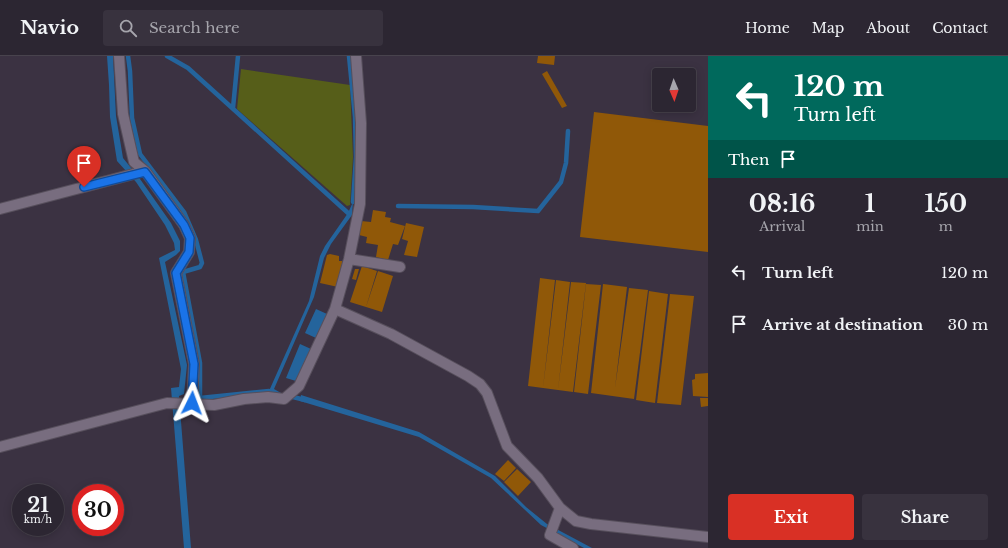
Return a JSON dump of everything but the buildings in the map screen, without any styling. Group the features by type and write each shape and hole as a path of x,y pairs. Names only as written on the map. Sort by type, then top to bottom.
{"street":[{"path":"119,56 123,114 134,162 184,225 190,238 189,252 176,273 194,364 187,403"},
{"path":"0,447 167,403 214,405 244,399 268,397 284,399 299,386 335,309 349,259 360,204 360,123 356,56"},
{"path":"0,209 142,172"},
{"path":"349,259 400,267"},
{"path":"335,309 391,334 480,384 487,393 507,446 538,478 560,508 576,521 591,524 708,536"},
{"path":"560,508 550,535 573,548"}],"green space":[{"path":"241,69 350,85 353,157 350,205 347,206 237,109"}],"water":[{"path":"107,56 113,56 116,116 123,158 140,179 171,223 180,241 180,251 165,262 187,365 184,394 179,396 191,548 184,548 171,388 179,387 181,369 159,258 175,250 174,243 165,225 136,182 117,161 110,117"},
{"path":"353,202 352,215 331,244 324,258 314,297 274,389 281,393 280,396 269,391 309,301 320,256 325,246 348,213"},
{"path":"316,309 327,314 316,338 305,333"},
{"path":"300,344 311,349 296,381 286,378"},
{"path":"301,395 419,432 495,476 526,507 547,524 592,548 584,548 541,525 491,478 419,437 300,401"}],"waterway":[{"path":"128,56 132,118 140,154 184,212 196,240 202,263 200,267 183,272 200,363 200,398 269,391"},
{"path":"167,56 188,68 348,213"},
{"path":"233,108 238,56"},
{"path":"349,56 355,117 356,157 353,202"},
{"path":"398,206 473,207 538,211 561,182 566,163 568,131"},
{"path":"289,396 305,400"}],"route":[{"path":"84,187 145,172 184,225 190,238 189,252 176,273 194,364 192,403"}]}
